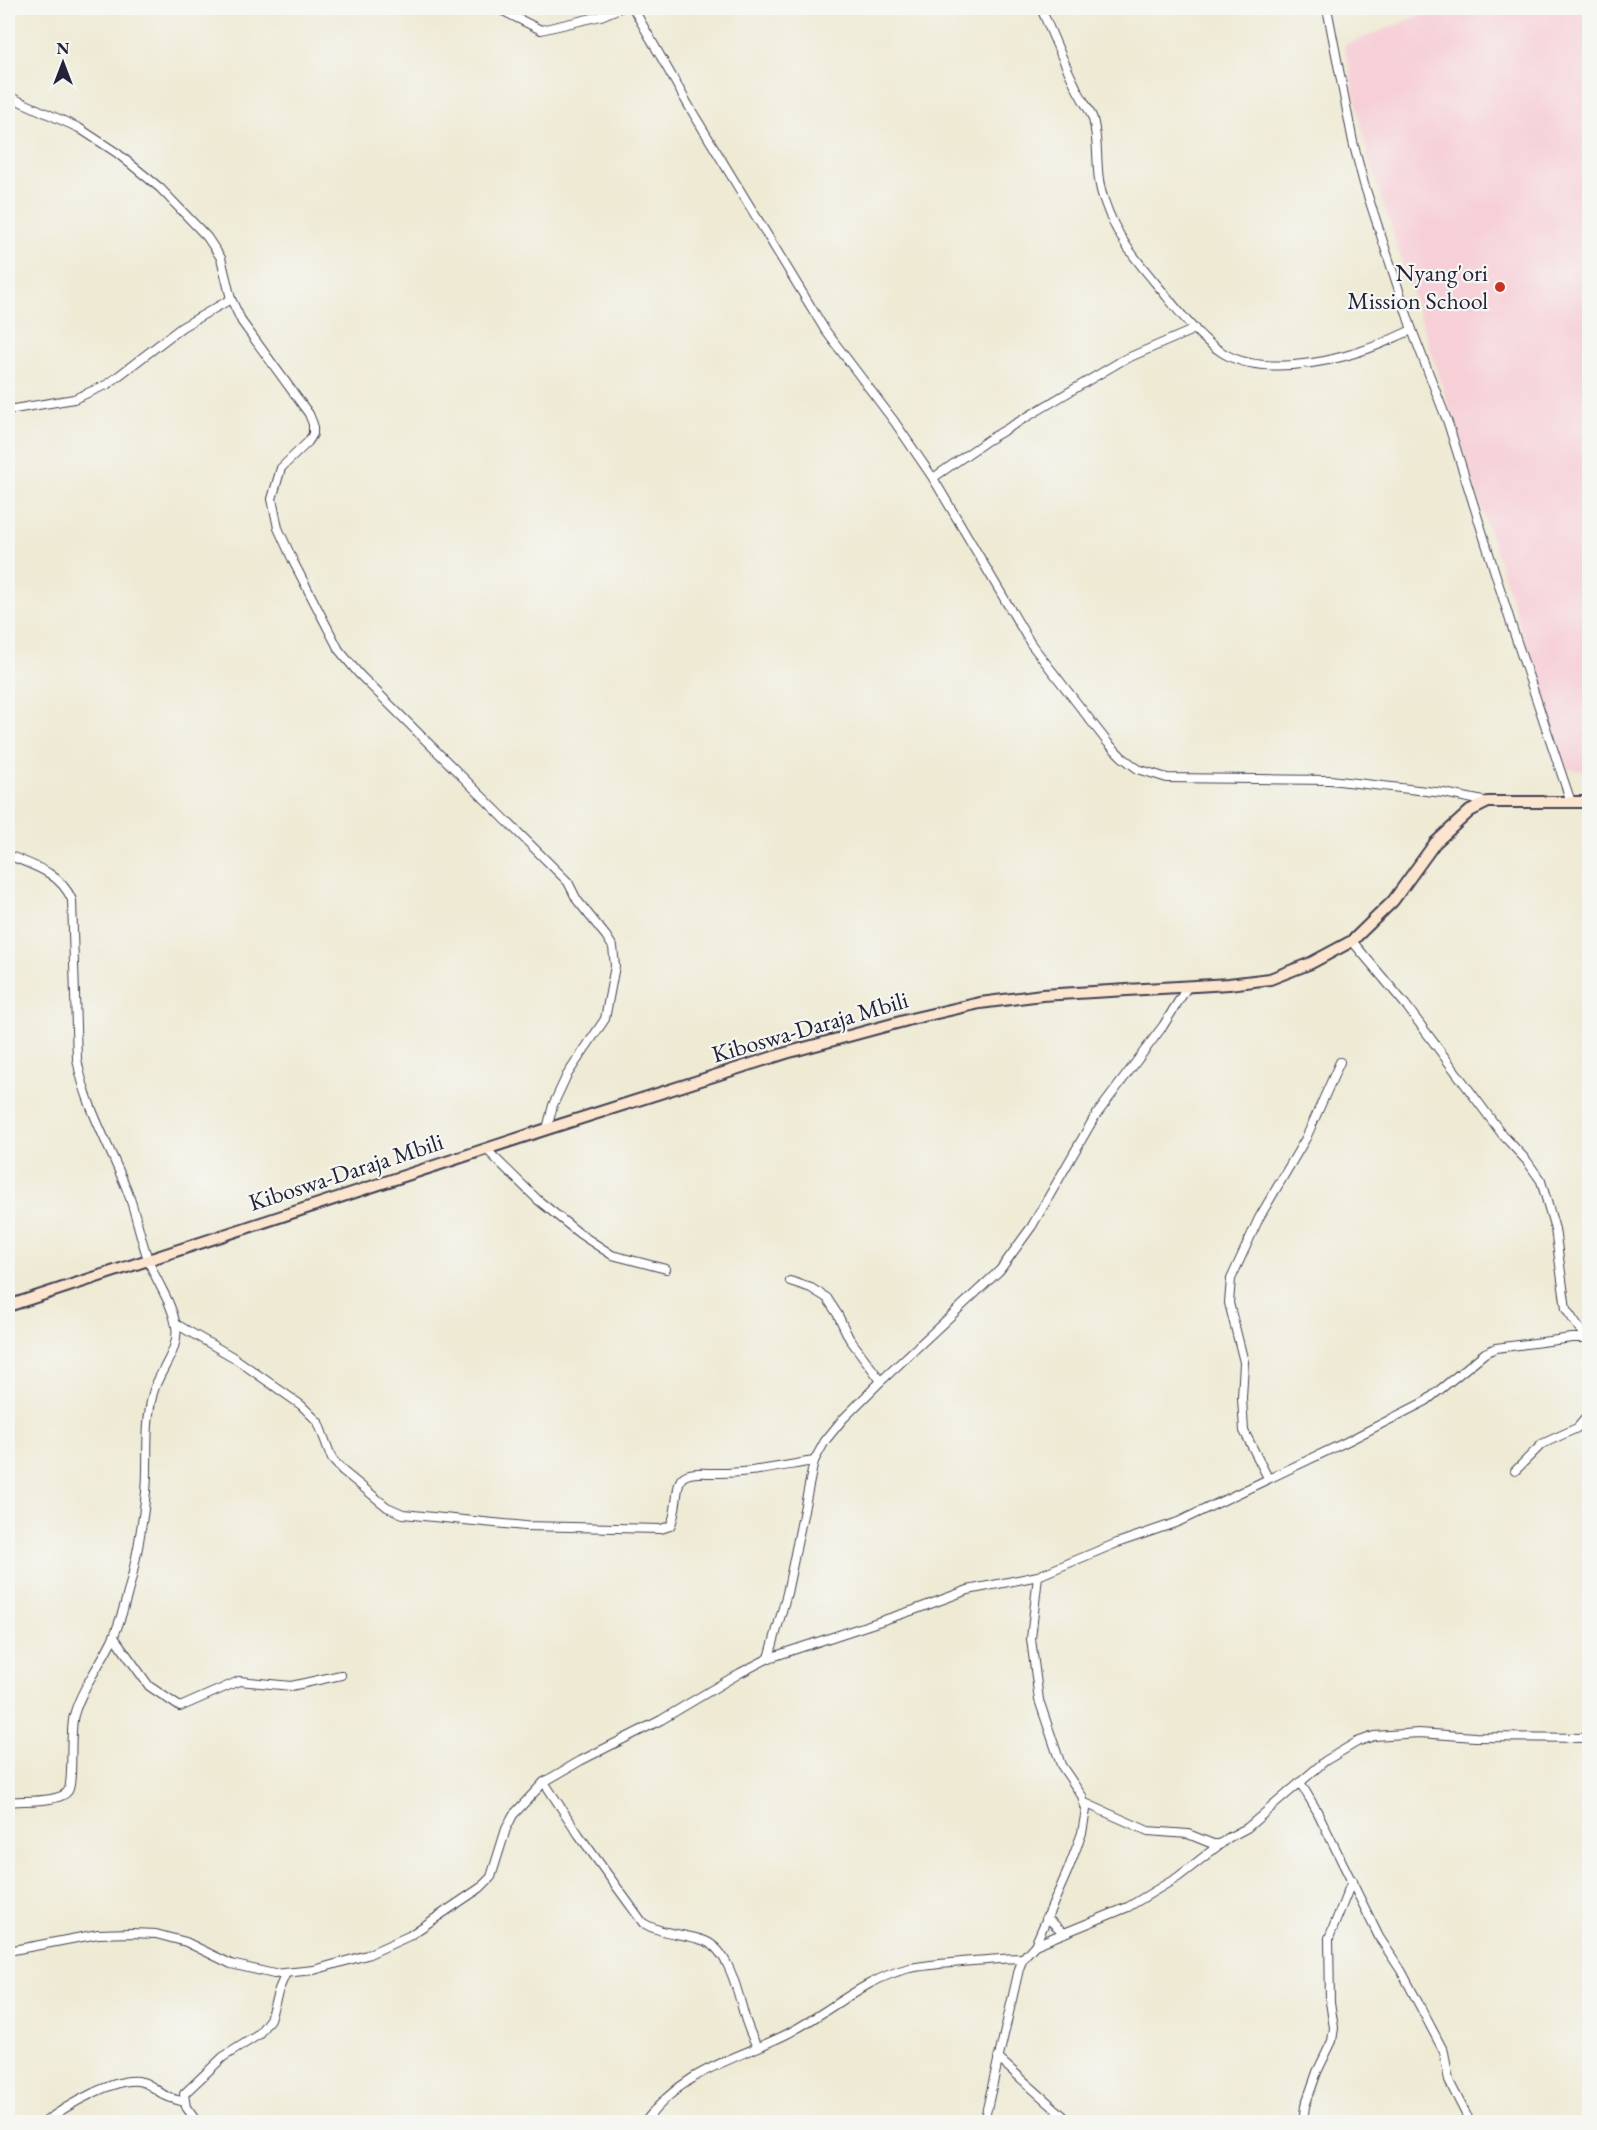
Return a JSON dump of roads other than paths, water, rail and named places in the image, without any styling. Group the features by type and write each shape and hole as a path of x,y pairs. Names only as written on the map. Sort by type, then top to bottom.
{"main road":[{"name":"Kiboswa-Daraja Mbili","path":"8,1306 786,1053 915,1018 980,1003 1042,995 1270,979 1311,963 1352,941 1393,901 1435,843 1470,811 1488,802"},
{"path":"1488,802 1590,802"}],"street":[{"path":"497,8 542,30 601,16 620,8"},
{"path":"633,8 690,108 825,330 888,412 933,478 1031,644 1108,743 1122,757 1138,769 1167,778 1330,780 1444,793 1488,802"},
{"path":"1041,8 1076,87 1093,119 1098,182 1123,244 1195,329 1224,354 1251,363 1284,366 1328,360 1362,351 1412,330"},
{"path":"1327,8 1353,142 1364,184 1412,330 1448,423 1513,630 1571,802"},
{"path":"8,96 79,128 117,153 160,188 207,237 221,258 231,299 242,322 309,414 313,424 313,434 308,442 281,468 272,499 282,537 339,650 359,674 568,882 577,900 613,947 615,966 607,1016 567,1075 559,1091 547,1129"},
{"path":"8,410 74,399 108,384 182,327 231,299"},
{"path":"933,478 988,441 1123,360 1195,329"},
{"path":"8,855 49,872 68,889 72,900 77,1059 81,1082 128,1193 148,1260 176,1324 177,1336 175,1346 153,1393 147,1430 146,1491 132,1578 114,1637 85,1689 74,1715 70,1743 71,1784 62,1797 51,1800 8,1802"},
{"path":"8,1951 98,1934 131,1932 156,1934 186,1942 231,1964 274,1974 314,1970 367,1955 409,1936 480,1888 491,1877 506,1829 513,1815 544,1782 661,1720 769,1658 968,1590 1038,1576 1117,1543 1178,1522 1426,1401 1485,1353 1496,1348 1587,1338 1566,1309 1555,1229 1541,1181 1527,1161 1502,1134 1405,1004 1352,941"},
{"path":"769,1658 787,1593 814,1461 825,1441 842,1420 881,1381 1000,1270 1032,1226 1094,1118 1163,1026 1188,986"},
{"path":"1268,1478 1244,1431 1242,1398 1244,1362 1229,1303 1231,1279 1259,1218 1306,1138 1340,1062"},
{"path":"485,1149 538,1200 580,1234 612,1255 666,1269"},
{"path":"790,1281 811,1288 827,1298 849,1338 881,1381"},
{"path":"176,1324 233,1357 301,1405 318,1422 332,1459 343,1471 387,1507 403,1514 525,1526 661,1529 670,1526 675,1518 680,1480 685,1475 724,1473 814,1461"},
{"path":"1515,1471 1542,1444 1577,1428 1590,1413"},
{"path":"984,2122 1023,1958 1035,1945 1068,1870 1082,1833 1086,1810 1085,1803 1061,1765 1039,1701 1031,1639 1038,1576"},
{"path":"114,1637 149,1686 180,1707 239,1681 291,1686 341,1675"},
{"path":"1035,1945 1128,1907 1178,1877 1221,1844 1247,1828 1325,1761 1357,1742 1374,1736 1419,1732 1475,1737 1590,1738"},
{"path":"544,1782 579,1835 643,1923 658,1931 702,1940 717,1950 738,1988 745,2019 757,2047"},
{"path":"1300,1782 1379,1937 1402,1972 1444,2052 1449,2081 1470,2122"},
{"path":"1085,1803 1148,1831 1188,1834 1213,1844 1221,1844"},
{"path":"1303,2122 1305,2106 1317,2072 1332,2041 1334,2028 1330,2002 1329,1938 1352,1881"},
{"path":"1046,1917 1064,1933"},
{"path":"645,2122 669,2094 687,2080 708,2068 787,2034 869,1984 902,1971 947,1963 1023,1958"},
{"path":"197,2122 184,2102 184,2094 223,2057 258,2035 270,2019 286,1973"},
{"path":"998,2058 1070,2122"},
{"path":"45,2122 59,2111 100,2090 122,2082 141,2081 168,2097 184,2102"}],"place":[{"name":"Nyang'ori Mission School","path":"1500,287"}]}
